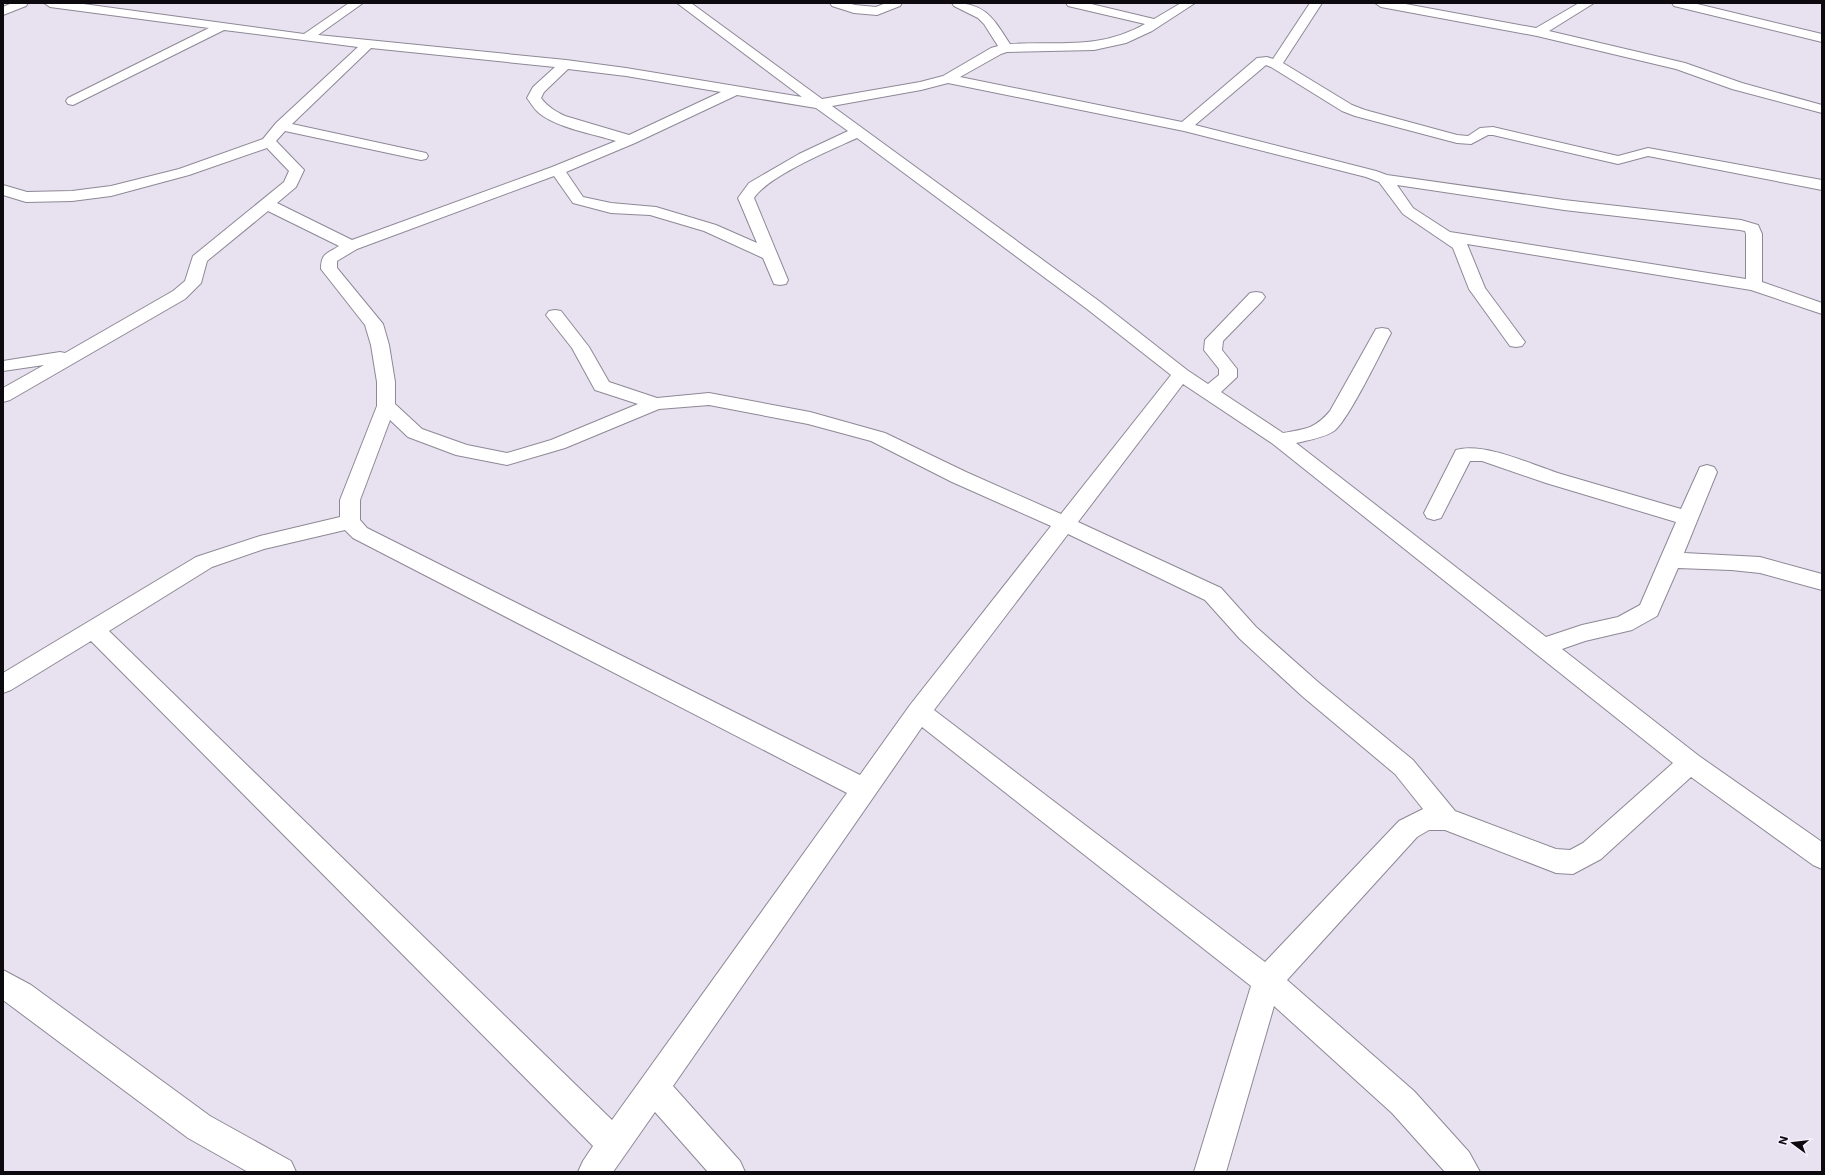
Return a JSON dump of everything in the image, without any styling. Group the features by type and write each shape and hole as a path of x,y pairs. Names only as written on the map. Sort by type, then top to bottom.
{"street":[{"path":"3,11 22,3"},
{"path":"50,3 306,38 566,64 626,72 819,104 921,86 948,79 996,51 1006,48 1093,46 1121,40 1136,35 1189,3"},
{"path":"306,38 357,3"},
{"path":"683,3 1093,305 1181,374 1280,440 1690,763 1822,857"},
{"path":"836,3 854,9 877,11 896,3"},
{"path":"958,3 982,15 989,22 1006,48"},
{"path":"1072,3 1154,24"},
{"path":"1276,64 1316,3"},
{"path":"1381,3 1537,32 1680,66 1737,86 1822,109"},
{"path":"1537,32 1588,3"},
{"path":"1678,3 1822,38"},
{"path":"73,100 221,27"},
{"path":"269,142 271,136 281,126 367,45"},
{"path":"1185,127 1262,61 1267,61 1276,64 1347,108 1360,113 1457,139 1471,140 1485,131 1493,131 1618,160 1626,159 1637,153 1648,152 1822,185"},
{"path":"566,64 538,90 534,98 538,103 545,111 568,121 630,140"},
{"path":"948,79 1185,127 1384,178 1564,205 1741,225 1752,228 1754,234 1754,286"},
{"path":"734,91 630,140 557,170 351,246 329,259 329,269 374,324 380,345 386,382 386,406 350,500 350,522 360,533 863,789"},
{"path":"281,126 421,156"},
{"path":"780,280 746,198 754,186 804,157 857,132"},
{"path":"3,190 26,197 72,196 111,191 184,172 269,142"},
{"path":"3,396 179,295 193,283 199,259 291,184 297,170 269,142"},
{"path":"557,170 578,200 611,208 651,210 710,228 770,255"},
{"path":"1384,178 1408,211 1426,225 1460,246 1477,289 1516,342"},
{"path":"267,204 351,246"},
{"path":"1446,236 1754,286 1822,309"},
{"path":"1209,393 1228,377 1228,369 1213,350 1214,340 1256,297"},
{"path":"555,316 580,347 602,386 656,404"},
{"path":"1280,440 1314,433 1328,426 1338,413 1382,333"},
{"path":"3,366 74,355"},
{"path":"594,1172 652,1087 919,712 1181,374"},
{"path":"386,406 415,433 463,451 507,459 558,444 656,404 709,399 810,418 870,435 959,477 1065,524 1213,594 1248,633 1310,689 1404,767 1446,819"},
{"path":"1434,513 1464,454 1473,453 1484,455 1552,478 1688,518"},
{"path":"1543,647 1582,633 1624,624 1649,610 1707,472"},
{"path":"3,684 204,562 260,543 350,522"},
{"path":"1670,560 1731,562 1760,565 1822,582"},
{"path":"92,629 613,1143"},
{"path":"919,712 1267,981 1403,1102 1458,1163 1464,1172"},
{"path":"1210,1172 1267,981 1408,829 1425,819 1446,819 1556,861 1573,862 1592,851 1690,763"},
{"path":"3,984 22,995 199,1127 280,1172"},
{"path":"652,1087 729,1172"}]}
